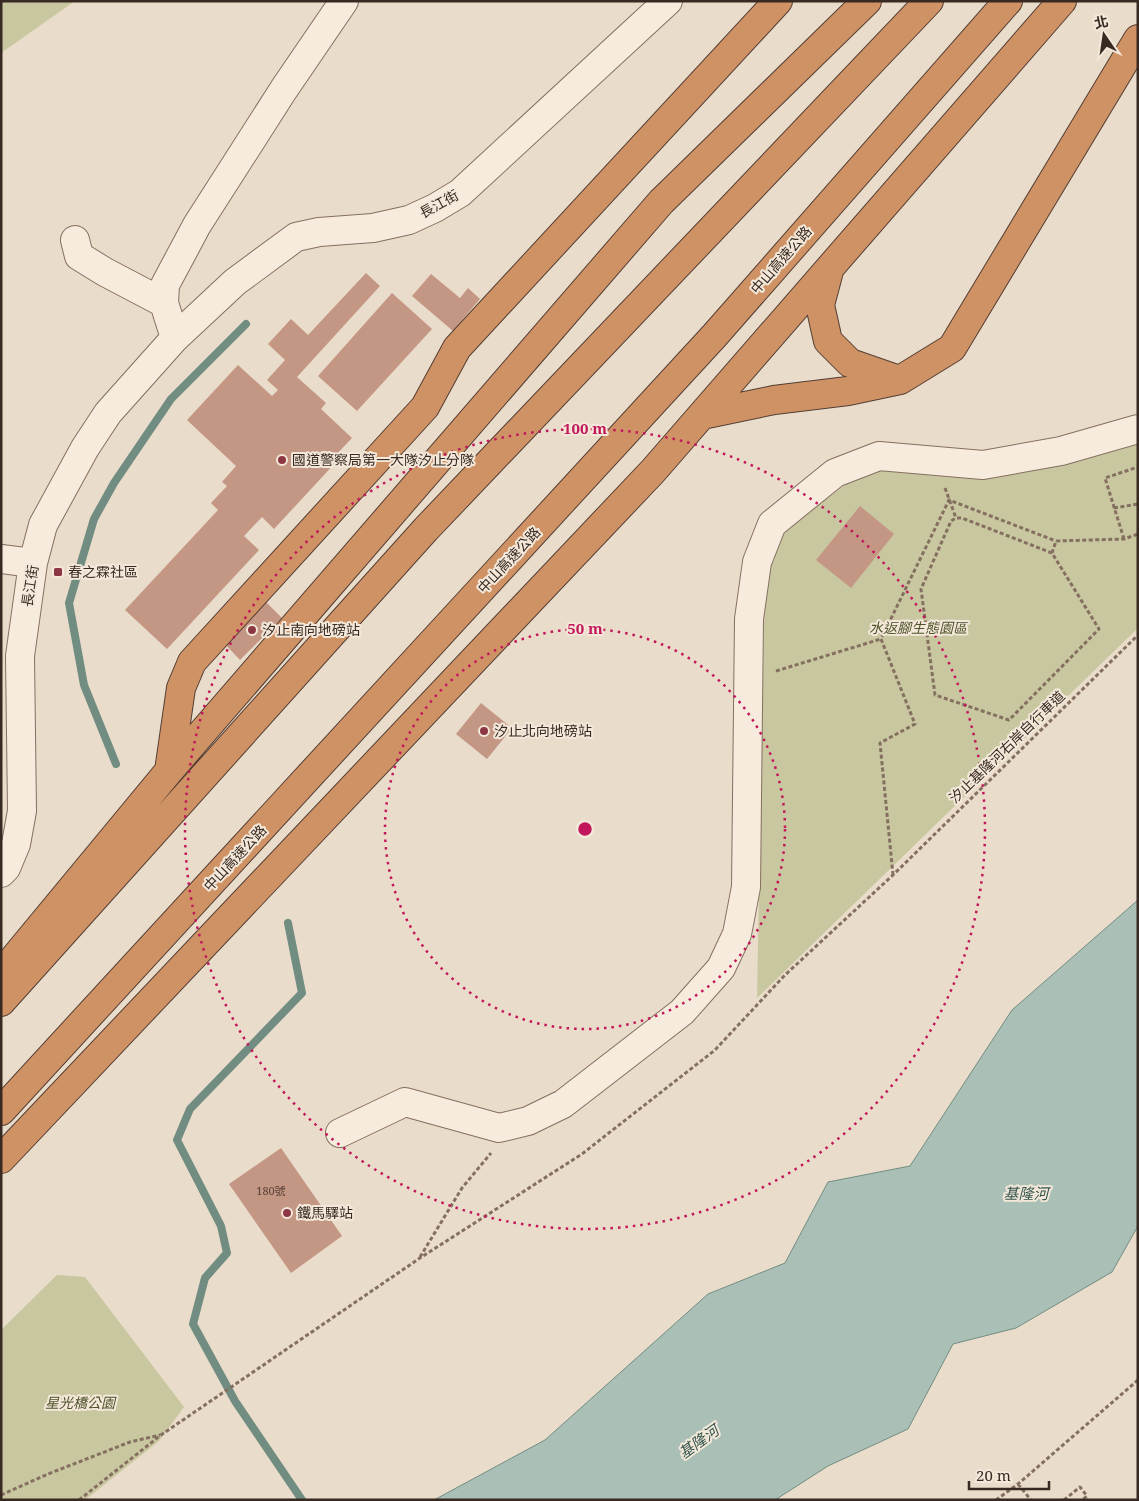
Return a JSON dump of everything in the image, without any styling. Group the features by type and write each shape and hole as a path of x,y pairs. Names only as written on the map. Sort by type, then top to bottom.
{"highway":[{"path":"169,771 181,688 192,662 425,408 457,348 778,1"},
{"path":"1,974 169,771 661,202 866,1"},
{"path":"1,1002 426,529 930,1"},
{"name":"中山高速公路","path":"1,1111 715,335 1008,1"},
{"path":"1,1159 653,471 1062,1"},
{"path":"702,415 774,400 848,391 900,380 952,348 1138,39"},
{"path":"829,269 820,305 828,341 850,362 900,380"}],"lane":[{"path":"175,338 164,303 165,285 197,225 284,89 344,1"},
{"name":"長江街","path":"1,873 6,868 16,844 22,811 20,656 33,563 43,525 85,448 108,412 175,338 235,282 296,237 320,232 373,228 409,220 460,194 668,1"},
{"path":"74,240 79,256 164,303"},
{"path":"340,1133 405,1102 499,1128 528,1122 563,1104 682,1012 721,968 737,934 746,887 749,619 757,562 772,524 835,473 879,456 983,464 1061,451 1138,429"},
{"path":"1,560 33,563"}],"path":[{"path":"1124,539 1104,478 1138,467"},
{"path":"748,679 881,639 949,500 1056,541 1124,539 1138,534"},
{"path":"1114,508 1138,504"},
{"path":"956,518 962,518 1052,553 1099,629 1009,720 935,695 921,589 951,521 956,518"},
{"path":"1052,553 1056,541"},
{"name":"汐止基隆河右岸自行車道","path":"160,1435 420,1258 582,1154 715,1050 785,975 893,875 1138,635"},
{"path":"881,639 915,724 880,743 893,875"},
{"path":"420,1258 451,1204 462,1188 490,1157 507,1126"},
{"path":"996,1500 1018,1484 1138,1380"},
{"path":"1,1495 48,1474 130,1442 160,1435"},
{"path":"79,1500 160,1435"},
{"path":"1018,1484 1031,1500"},
{"path":"1064,1500 1080,1487 1087,1496 1082,1500"}],"green space":[{"path":"1,1 75,1 1,53"},
{"name":"水返腳生態園區","path":"1138,442 1138,628 757,998 765,577 779,535 849,482 884,467 954,477 1032,470"},
{"name":"星光橋公園","path":"57,1275 85,1277 184,1407 159,1441 85,1500 1,1500 1,1330"}],"water":[{"name":"基隆河","path":"1138,900 1138,1226 1112,1272 1016,1328 953,1344 908,1429 828,1466 775,1500 434,1500 545,1440 708,1294 785,1263 828,1182 910,1166 1012,1010"}],"building":[{"name":"國道警察局第一大隊汐止分隊","path":"366,273 380,286 297,377 326,403 321,409 352,438 333,458 337,461 274,529 262,517 244,536 259,550 167,649 125,610 218,510 211,503 227,486 222,482 236,466 187,420 238,365 272,396 278,390 267,380 285,360 268,344 291,319 308,335"},
{"path":"431,274 460,298 468,288 480,299 453,331 412,296"},
{"name":"國道警察局第一大隊汐止分隊","path":"392,293 432,329 357,411 318,376"},
{"path":"860,506 894,534 851,588 816,560"},
{"name":"汐止南向地磅站","path":"265,601 282,618 240,660 223,642"},
{"name":"汐止北向地磅站","path":"481,703 512,728 487,759 456,734"},
{"name":"鐵馬驛站","path":"281,1148 342,1236 291,1273 229,1184"}],"waterway":[{"path":"116,764 84,685 69,603 94,519 114,483 171,399 246,324"},
{"path":"288,923 302,993 190,1109 177,1140 221,1226 227,1253 205,1278 193,1324 235,1401 302,1500"}],"place":[{"name":"國道警察局第一大隊汐止分隊","path":"282,460"},
{"name":"春之霖社區","path":"58,572"},
{"name":"汐止南向地磅站","path":"252,630"},
{"name":"汐止北向地磅站","path":"484,731"},
{"name":"鐵馬驛站","path":"287,1213"}]}
